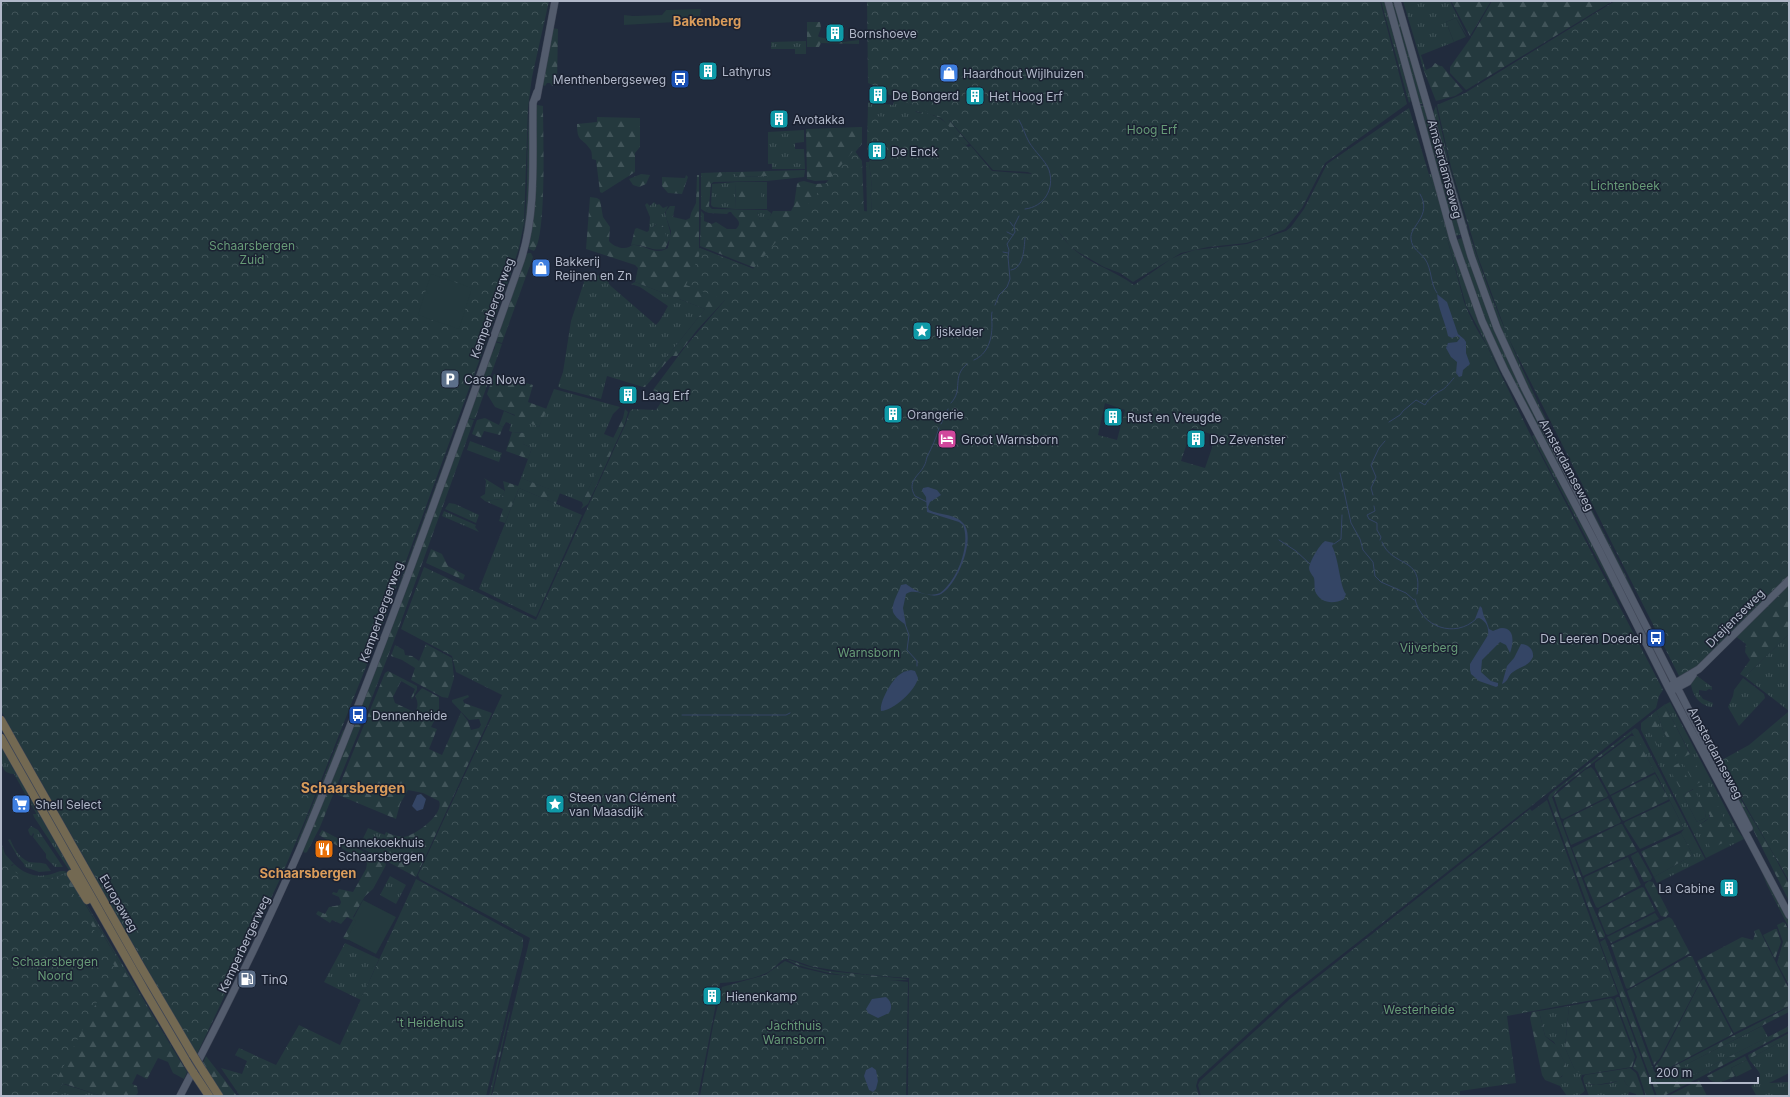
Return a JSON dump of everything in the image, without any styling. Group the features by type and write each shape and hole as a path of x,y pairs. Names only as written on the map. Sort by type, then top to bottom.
{"highway":[{"name":"Europaweg","path":"1,720 145,974 219,1096"},
{"name":"Europaweg","path":"1,738 145,991 188,1064 209,1096"},
{"path":"70,874 123,961 145,991"}],"main road":[{"name":"Kemperbergerweg","path":"180,1096 231,995 287,878 312,820 384,639 523,255 529,231 532,202 533,103 537,92 555,1"},
{"name":"Amsterdamseweg","path":"1388,1 1453,239 1479,314 1504,369 1789,905"},
{"name":"Amsterdamseweg","path":"1397,1 1469,249 1497,328 1528,396 1673,688 1789,915"},
{"name":"Dreijenseweg","path":"1673,688 1696,671 1789,580"}],"green space":[{"name":"Schaarsbergen Zuid","path":"1,1 549,1 532,77 528,108 524,223 519,248 508,282 383,624 306,818 281,877 197,1054 1,711"},
{"name":"Warnsborn","path":"867,1 1380,1 1407,104 1325,163 1302,208 1285,229 1246,243 1208,247 1181,253 1171,259 1195,250 1247,244 1286,231 1291,227 1304,209 1327,164 1409,108 1439,208 1466,308 1486,344 1531,436 1663,690 1659,696 1656,708 1288,997 1198,1079 1196,1086 1199,1096 908,1096 909,978 839,971 784,959 765,974 739,981 720,983 698,1096 492,1096 530,938 420,879 418,875 502,695 456,672 452,656 401,629 424,567 536,620 626,423 630,411 633,409 656,410 664,398 653,390 685,347 725,300 686,285 699,256 700,248 753,269 854,150 862,161 864,211 871,212 872,200 870,197 872,188 869,162 870,160 873,160 874,156 867,152 868,116 919,118 921,112 931,115 944,121 961,141 968,147 971,146 992,171 1032,174 1028,172 993,170 950,121 888,94 888,92 868,83","holes":["1072,248 1104,267 1120,273 1133,282 1171,259 1134,285 1124,278 1093,262 1083,256","1105,403 1125,410 1117,440 1098,435","1192,428 1214,435 1214,442 1205,468 1181,461"]},
{"path":"1381,1 1384,1 1411,100 1409,103"},
{"path":"1390,1 1395,1 1425,104 1418,104"},
{"path":"1403,1 1450,1 1468,38 1456,18 1446,22 1454,42 1421,55 1426,70 1424,71"},
{"path":"1451,1 1491,1 1470,36"},
{"path":"1492,1 1613,1 1466,90 1450,73 1450,67 1470,39"},
{"name":"Lichtenbeek","path":"1615,1 1789,1 1789,578 1699,667 1680,678 1508,337 1478,257 1451,167 1437,105 1465,93"},
{"path":"701,9 700,16 694,17 693,21 624,25 624,15 662,15 666,10"},
{"path":"1456,18 1466,37 1454,42 1446,22"},
{"path":"807,22 820,22 821,28 819,37 843,42 859,40 859,44 821,43 819,47 807,47"},
{"path":"552,28 558,29 557,83 552,86 550,83 547,83 545,86 541,84"},
{"path":"806,41 806,54 795,54 795,49 771,49 771,42"},
{"path":"1435,63 1442,66 1463,91 1455,96 1436,101 1424,71 1432,67"},
{"path":"888,93 917,106 936,105 969,144 966,145 963,143 942,119 933,115 914,111 910,104"},
{"path":"895,97 910,104 916,112 933,115 872,153 867,152 868,102 893,105"},
{"path":"530,105 530,193 526,236 523,235 526,203"},
{"path":"537,105 543,106 544,159 541,226 538,242 534,251 529,249 528,246 535,112"},
{"path":"1425,105 1462,234 1455,236 1419,106"},
{"path":"1436,106 1450,167 1469,233 1467,233 1445,160 1433,113"},
{"path":"597,117 640,118 640,147 635,153 635,172 602,193 600,192 596,160 592,159 591,150 580,139 577,130 577,124 597,122"},
{"path":"862,127 862,144 832,180 815,181 807,179 806,129"},
{"path":"804,130 804,142 795,143 795,149 804,149 805,169 772,169 772,164 768,164 768,132"},
{"path":"866,162 869,162 872,188 870,197 872,200 871,212 893,218 867,214"},
{"path":"805,170 804,177 767,181 767,176 739,177 735,175 735,172"},
{"path":"726,172 735,172 735,175 739,177 767,176 767,181 712,182"},
{"path":"726,172 711,184 709,206 706,212 701,209 701,173"},
{"path":"641,174 650,175 646,184 639,187 633,185 629,179"},
{"path":"1429,174 1432,174 1446,219 1445,222 1450,239 1515,394 1513,395 1466,305"},
{"path":"686,175 688,177 682,194 668,193 662,186 662,177 685,178"},
{"path":"697,175 699,175 699,248 754,269 697,330 677,356 672,356 645,387 643,387 705,309 635,282 638,268 635,265 586,249 590,197 600,200 603,217 610,227 609,241 613,244 621,248 638,245 655,251 664,250 668,248 671,231 666,217 666,211 670,206 675,206 673,217 686,220 690,218 696,203"},
{"path":"804,181 815,184 830,183 755,268 700,246 701,211 704,214 704,221 712,224 716,222 727,229 736,229 739,224 738,220 731,212 757,212 760,220 768,220 773,211 791,211 794,205 797,184"},
{"path":"736,182 735,209 713,207 711,205 712,184"},
{"path":"736,182 749,182 749,209 735,209"},
{"path":"749,182 761,182 761,209 749,209"},
{"path":"761,182 767,182 767,209 761,209"},
{"path":"654,202 663,208 668,206 665,213 670,231 670,238 665,236 663,226 656,224 649,231 650,217 645,205 647,203 650,206"},
{"path":"709,206 712,209 767,210 771,213 770,218 766,221 760,220 757,212 729,212 727,214 709,213 706,212"},
{"path":"658,223 663,226 666,236 670,238 665,249 660,250 639,245 631,245 635,229 637,228 647,232"},
{"path":"1470,235 1485,280 1522,368 1563,453 1628,580 1637,600 1635,601 1540,414 1499,327 1468,238"},
{"path":"1464,238 1486,303 1631,603 1629,604 1507,369 1484,320 1456,240"},
{"path":"531,253 533,257 502,343 495,341 525,255"},
{"path":"587,273 607,277 609,284 612,287 656,325 668,306 640,287 631,284 635,282 705,309 643,387 607,376 601,399 560,388 558,386 563,372 571,321"},
{"path":"431,274 472,288 459,329 418,315"},
{"path":"495,342 502,344 475,419 467,418 491,354 495,348"},
{"path":"494,374 533,385 528,402 547,409 539,427 514,417 515,415 495,407 487,394"},
{"path":"554,389 620,407 613,414 604,434 614,438 582,502 521,478 532,448 523,444 524,433 509,431 511,424 506,422 503,427 499,425 504,411 539,427"},
{"path":"625,409 628,412 625,423 588,504 581,509 583,505 582,502 623,418"},
{"path":"461,417 463,417 400,589 398,588"},
{"path":"466,418 474,420 398,630 365,716 359,714 359,712"},
{"path":"485,418 503,427 500,435 484,431 481,438 472,434 477,420"},
{"path":"512,432 524,433 525,437 523,444 532,448 528,459 506,451"},
{"path":"1536,434 1625,606 1623,607 1532,436"},
{"path":"470,441 502,453 499,462 467,450"},
{"path":"484,478 505,491 501,499 485,501 480,497 485,494 486,481"},
{"path":"521,478 560,493 556,504 519,488 505,523 499,521 503,509 485,501 501,499 505,491 503,481 518,486"},
{"path":"519,488 582,515 536,617 479,589"},
{"path":"449,503 455,504 479,515 476,523 445,509"},
{"path":"444,511 476,525 475,527 479,532 442,516"},
{"path":"431,549 442,554 448,566 465,575 463,580 426,563"},
{"path":"1789,582 1789,634 1745,677 1740,674 1750,660 1745,652 1746,644 1735,636"},
{"path":"1789,634 1789,711 1745,677"},
{"path":"426,644 452,658 454,678 448,698 442,697 411,680 415,668 402,660 391,656 395,645 404,650 405,655 412,656 419,661"},
{"path":"388,671 417,686 417,690 412,699 411,698 415,689 401,681 393,697 395,703 414,712 417,709 418,704 415,696 422,688 439,697 439,711 431,727 437,729 429,749 442,755 461,712 468,721 471,730 479,728 481,725 479,719 469,720 452,702 452,700 468,695 469,697 463,700 464,703 492,713 416,877 375,855 386,832 403,837 413,834 424,827 434,817 440,806 439,801 423,793 408,790 400,804 396,819 336,794 385,673"},
{"path":"1696,675 1712,687 1712,690 1699,690 1699,695 1703,699 1713,703 1712,707 1704,705 1700,702 1693,692 1691,684"},
{"path":"1743,678 1764,694 1765,698 1739,726 1728,707 1734,690"},
{"path":"1670,702 1736,828 1744,839 1706,858 1641,730 1641,723 1656,711 1664,733 1680,758 1690,753 1664,705","holes":["1693,789 1706,813 1705,818 1697,822 1683,795","1707,808 1734,837 1699,825 1709,818"]},
{"path":"1664,705 1690,754 1680,759 1664,733 1656,711"},
{"path":"1788,712 1789,881 1720,761 1749,745"},
{"path":"359,714 365,716 320,827 307,852 305,853 302,850"},
{"path":"1656,719 1660,732 1657,746 1647,726"},
{"path":"1635,728 1638,730 1705,859 1657,883 1654,877 1693,855 1681,833 1684,829 1672,804 1631,731"},
{"path":"343,730 345,731 300,844 297,843"},
{"path":"1631,731 1632,733 1560,788 1552,797 1591,903 1605,935 1604,938 1600,939 1548,798 1550,794"},
{"path":"1631,736 1634,736 1637,739 1655,772 1610,795 1595,767 1595,763"},
{"path":"1663,736 1678,760 1667,765 1660,751"},
{"path":"1691,738 1786,914 1789,921 1789,928 1767,885 1759,864"},
{"path":"1,747 72,872 71,873 34,817 33,814 36,813 14,774 6,772 2,766"},
{"path":"1692,757 1704,780 1695,785 1682,761"},
{"path":"1679,763 1692,786 1682,792 1669,768"},
{"path":"1591,767 1608,795 1607,797 1563,819 1561,818 1554,796 1585,770"},
{"path":"1722,768 1771,850 1789,884 1789,901"},
{"path":"1655,774 1669,799 1624,821 1622,820 1611,796"},
{"path":"1706,783 1734,837 1711,849 1699,825 1710,816 1696,788"},
{"path":"1694,789 1706,813 1705,818 1697,822 1683,795"},
{"path":"1608,798 1621,821 1620,823 1571,845 1563,823 1564,820"},
{"name":"Westerheide","path":"1547,800 1618,994 1507,1016 1516,1083 1460,1091 1460,1096 1201,1096 1198,1085 1200,1081 1290,999 1530,809 1532,811"},
{"path":"1670,801 1684,829 1640,849 1624,824 1625,822"},
{"path":"1622,824 1637,851 1583,876 1572,848"},
{"path":"31,826 38,830 63,867 55,867 46,858 46,854 33,837 34,834 33,833 32,836 30,835 28,830"},
{"path":"368,828 385,835 375,855 359,847"},
{"path":"322,830 385,863 386,865 373,889 365,896 353,917 358,921 348,940 343,938 353,920 347,917 341,924 332,920 330,923 316,914 318,911 325,914 329,907 340,905 341,902 339,897 332,894 333,892 337,893 339,889 353,892 366,869 367,863 319,835"},
{"path":"1681,833 1693,855 1654,877 1641,852"},
{"path":"10,839 22,858 29,862 46,864 51,871 39,872 25,867 8,840"},
{"path":"2,845 5,854 14,864 27,873 41,876 62,871 68,873 185,1069 125,972 74,884 63,875 44,879 32,879 20,875 12,869 1,852"},
{"name":"Schaarsbergen Noord","path":"1,852 14,871 29,878 46,880 63,875 69,877 125,972 187,1072 184,1079 173,1073 168,1062 158,1058 147,1079 137,1074 132,1084 137,1086 138,1093 135,1096 102,1096 63,1084 56,1096 19,1096 1,935"},
{"path":"1638,852 1652,877 1651,880 1644,882 1632,859 1631,856"},
{"name":"Schaarsbergen Noord","path":"1,853 12,869 20,875 32,879 44,879 63,875 115,967 56,1081 63,1083 56,1096 1,1096"},
{"path":"1628,857 1641,885 1598,908 1596,907 1584,879 1585,877"},
{"path":"390,876 406,885 396,904 380,895"},
{"name":"'t Heidehuis","path":"416,879 523,938 523,946 486,1096 240,1096 221,1068 242,1074 247,1061 235,1055 239,1048 276,1065 299,1025 340,1045"},
{"path":"1649,881 1653,882 1669,913 1666,917 1661,916 1645,886 1645,884"},
{"path":"1642,887 1644,888 1655,911 1608,935 1606,934 1598,914 1599,909"},
{"path":"363,900 396,917 376,954 347,939 356,921 353,919"},
{"path":"1655,913 1659,919 1611,943 1607,937"},
{"path":"1669,917 1672,919 1690,953 1628,989 1626,988 1611,945"},
{"path":"1783,922 1789,931 1789,985 1777,963 1783,942 1777,925"},
{"path":"1759,929 1789,989 1789,1006 1734,1033 1697,961 1742,937 1753,940 1755,934 1754,931"},
{"path":"1777,929 1781,942 1775,959 1763,935"},
{"path":"1605,939 1654,1071 1657,1075 1789,1007 1789,1012 1685,1065 1684,1080 1789,1026 1789,1031 1664,1096 1657,1096 1600,942"},
{"path":"345,943 379,959 361,1000 324,982"},
{"path":"1689,956 1692,956 1702,978 1660,1058 1654,1065 1627,991"},
{"path":"787,959 806,966 828,971 908,979 885,980 846,976 795,964"},
{"name":"Jachthuis Warnsborn","path":"785,961 802,968 828,974 908,982 906,1096 700,1096 722,987 765,975"},
{"path":"1704,979 1733,1034 1659,1073 1656,1073 1655,1067 1661,1059 1701,981"},
{"path":"1619,997 1655,1096 1646,1096 1638,1072 1633,1068 1637,1057 1615,999"},
{"path":"1611,998 1614,1000 1635,1057 1632,1067 1582,1075 1574,1068 1565,1048 1569,1006"},
{"path":"1569,1006 1565,1048 1574,1068 1582,1073 1581,1079 1585,1090 1580,1095 1575,1096 1567,1096 1560,1086 1545,1080 1562,1077 1566,1065 1554,1042 1545,1036 1539,1011"},
{"path":"1539,1011 1545,1036 1556,1045 1566,1065 1567,1072 1558,1079 1545,1080 1542,1075 1530,1018 1532,1012"},
{"path":"509,1012 491,1096 489,1096"},
{"path":"1762,1026 1768,1037 1684,1080 1685,1065"},
{"path":"1789,1033 1789,1037 1749,1059 1748,1055"},
{"path":"1789,1037 1789,1073 1769,1083 1789,1082 1789,1096 1755,1096 1756,1095 1751,1086 1759,1079 1760,1076 1749,1059"},
{"path":"206,1056 237,1096 224,1096 203,1063"},
{"path":"1745,1056 1747,1060 1731,1068 1735,1076 1724,1081 1716,1082 1707,1076"},
{"path":"1747,1060 1752,1069 1736,1077 1731,1068"},
{"path":"1630,1068 1636,1073 1642,1089 1640,1091 1632,1089 1624,1080 1596,1085 1584,1083 1583,1078 1585,1075"},
{"path":"1624,1080 1631,1088 1639,1091 1642,1089 1644,1096 1636,1096 1636,1094 1629,1092 1628,1096 1589,1096 1584,1083 1593,1085 1612,1083"},
{"path":"1699,1080 1707,1096 1668,1096"},
{"path":"63,1084 102,1096 56,1096"}],"water":[{"path":"1437,294 1447,302 1458,334 1466,342 1466,353 1470,364 1463,370 1462,376 1459,377 1456,373 1457,362 1451,357 1446,348 1448,343 1457,342 1460,338 1457,336 1452,338 1448,336"},
{"path":"928,487 937,490 941,495 930,502 928,507 929,510 952,516 960,520 967,530 968,539 959,572 947,589 941,594 932,596 914,592 906,594 903,608 906,625 894,614 893,611 893,604 901,585 906,584 926,594 931,595 940,593 952,580 964,552 965,533 963,525 959,522 927,512 926,497 922,491 923,488"},
{"path":"1325,541 1334,543 1332,546 1342,585 1346,594 1344,599 1336,602 1327,602 1317,595 1315,591 1314,578 1309,568 1314,555"},
{"path":"1480,606 1489,629 1493,631 1501,628 1506,629 1510,631 1512,638 1510,653 1506,645 1500,642 1482,660 1481,672 1491,681 1498,683 1498,686 1496,687 1479,681 1471,674 1470,670 1470,664 1488,635 1488,629 1485,623 1479,618 1475,619"},
{"path":"1521,644 1530,648 1533,652 1533,657 1527,665 1511,673 1502,684 1507,666 1514,658"},
{"path":"911,670 915,671 918,678 909,694 892,708 881,711 884,696 891,684 898,675"},
{"path":"421,794 426,799 423,809 417,811 412,806 417,795"},
{"path":"886,997 891,1004 889,1013 878,1018 868,1013 866,1009 872,999"},
{"path":"872,1067 876,1070 878,1081 876,1089 873,1092 869,1090 864,1076 866,1070"}],"waterway":[{"path":"1019,120 1029,142 1047,166 1050,177 1049,190 1043,201 1032,208 1025,209"},
{"path":"1420,194 1424,208 1420,220 1411,234 1411,239 1415,248 1425,259 1429,267 1433,285 1437,293"},
{"path":"995,305 999,295 1007,287 1010,279 1008,257 1009,250 1007,244 1015,232 1014,226 1019,216"},
{"path":"1010,222 1013,226"},
{"path":"1007,232 1013,235"},
{"path":"1011,270 1019,266 1021,262 1024,252 1025,238"},
{"path":"1003,252 1008,253"},
{"path":"974,360 983,354 990,341 992,330 992,312"},
{"path":"951,403 957,393 958,378 962,369 967,364"},
{"path":"1389,422 1400,415 1416,400 1425,405 1430,398 1445,388 1454,378"},
{"path":"941,424 948,409"},
{"path":"927,502 915,496 912,486 913,482 925,465 939,428"},
{"path":"1373,495 1371,488 1376,477 1371,465 1379,448 1385,441"},
{"path":"1340,473 1351,523 1360,539 1363,550 1373,562 1375,576 1381,582 1406,593 1414,600"},
{"path":"1374,506 1375,511 1367,515 1369,519 1377,523 1377,530 1381,537 1380,540"},
{"path":"1334,544 1341,539 1342,515"},
{"path":"1279,540 1296,551 1310,564"},
{"path":"1382,542 1393,556 1412,568 1416,574 1418,582 1417,594"},
{"path":"1415,599 1418,609 1424,617 1431,623 1440,627 1449,629 1458,628 1468,625 1476,619"},
{"path":"905,624 909,635 907,650 917,661 917,666"},
{"path":"682,715 786,715 790,713"}],"place":[{"name":"Bornshoeve","path":"835,33"},
{"name":"Lathyrus","path":"708,71"},
{"name":"Haardhout Wijlhuizen","path":"949,73"},
{"name":"Menthenbergseweg","path":"680,79"},
{"name":"De Bongerd","path":"878,95"},
{"name":"Het Hoog Erf","path":"975,96"},
{"name":"Avotakka","path":"779,119"},
{"name":"De Enck","path":"877,151"},
{"name":"Bakkerij Reijnen en Zn","path":"541,268"},
{"name":"ijskelder","path":"922,331"},
{"name":"Casa Nova","path":"450,379"},
{"name":"Laag Erf","path":"628,395"},
{"name":"Orangerie","path":"893,414"},
{"name":"Rust en Vreugde","path":"1113,417"},
{"name":"Groot Warnsborn","path":"947,439"},
{"name":"De Zevenster","path":"1196,439"},
{"name":"De Leeren Doedel","path":"1656,638"},
{"name":"Dennenheide","path":"358,715"},
{"name":"Shell Select","path":"21,804"},
{"name":"Steen van Clément van Maasdijk","path":"555,804"},
{"name":"Pannekoekhuis Schaarsbergen","path":"324,849"},
{"name":"La Cabine","path":"1729,888"},
{"name":"TinQ","path":"247,979"},
{"name":"Hienenkamp","path":"712,996"}],"district":[{"name":"Bakenberg","path":"707,21"},
{"name":"Schaarsbergen","path":"353,787"},
{"name":"Schaarsbergen","path":"308,873"}],"park label":[{"name":"Hoog Erf","path":"1152,129"},
{"name":"Vijverberg","path":"1429,647"}]}
